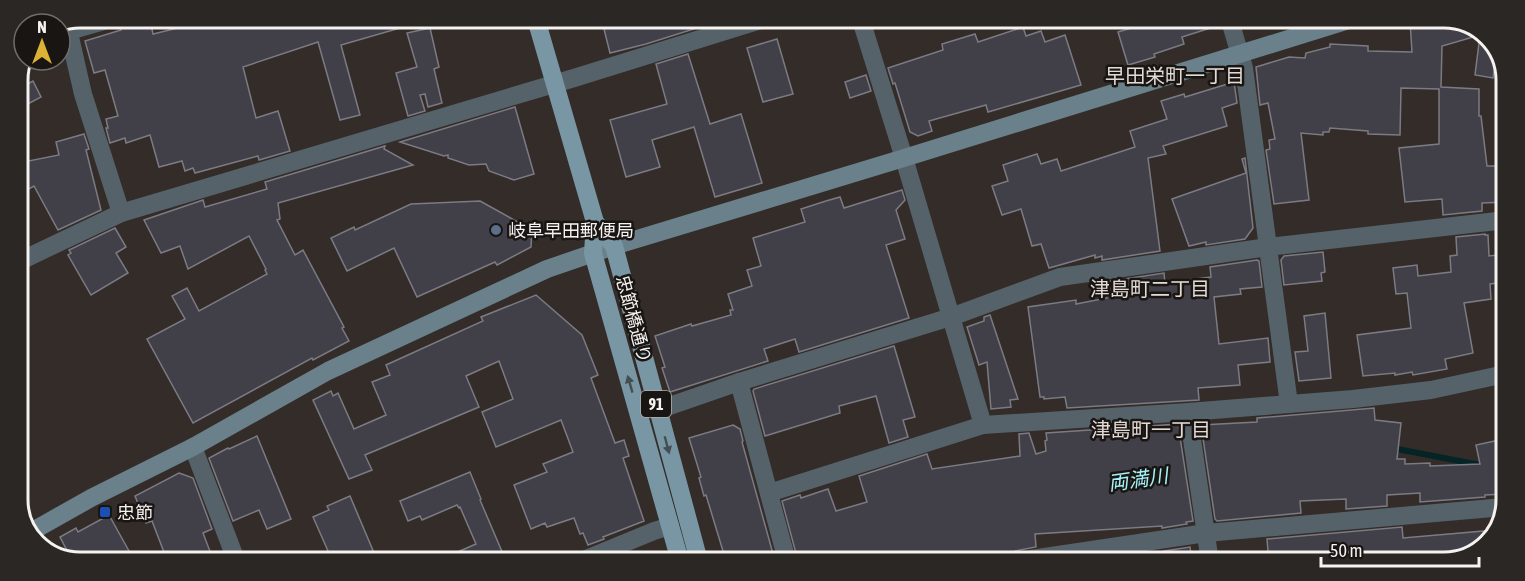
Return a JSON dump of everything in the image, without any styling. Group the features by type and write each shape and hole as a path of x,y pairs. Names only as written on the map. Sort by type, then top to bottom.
{"main road":[{"name":"忠節橋通り","path":"539,28 595,222 593,253 677,552"},
{"name":"忠節橋通り","path":"595,222 614,246 696,552"}],"street":[{"path":"28,257 121,213 735,28"},
{"path":"863,28 983,425"},
{"path":"1232,28 1244,68 1289,404"},
{"path":"37,529 91,498 193,447 328,371 547,269 614,246 1323,28"},
{"path":"72,55 121,213"},
{"path":"657,410 739,382 951,317 1060,277 1268,247 1496,221"},
{"path":"769,493 983,425 1353,399 1431,390 1496,376"},
{"path":"739,382 785,552"},
{"path":"1188,412 1209,552"},
{"path":"193,447 233,552"},
{"path":"1076,552 1206,533 1496,508"},
{"path":"603,552 670,526"}],"building":[{"path":"120,28 152,28 153,34 178,28 400,28 341,45 360,115 340,120 318,42 243,67 256,118 278,111 290,151 259,160 258,156 195,173 193,168 185,171 182,161 159,167 150,135 126,143 125,138 110,143 106,119 118,116 105,70 94,73 85,41 121,30"},
{"path":"430,28 439,67 434,69 442,103 428,107 425,94 420,95 425,111 408,116 396,73 417,67 407,33"},
{"path":"607,28 697,28 610,53 604,29"},
{"path":"1020,28 1023,28 1026,36 1041,31 1045,42 1065,35 1081,85 988,112 986,105 929,121 932,131 918,136 910,132 888,68 943,50 942,44 975,34 978,42"},
{"path":"1131,28 1210,28 1182,37 1184,44 1154,54 1155,57 1128,65 1118,32"},
{"path":"1410,28 1451,29 1473,37 1442,46 1441,87 1479,89 1479,116 1481,116 1487,166 1496,166 1496,202 1482,203 1482,211 1443,215 1442,199 1405,202 1399,148 1439,144 1439,89 1401,88 1400,135 1368,134 1368,131 1330,128 1329,132 1323,132 1323,135 1301,133 1309,200 1274,204 1266,150 1270,149 1269,140 1275,139 1268,103 1260,105 1256,67 1289,57 1305,58 1306,53 1330,47 1330,44 1368,46 1368,51 1412,52"},
{"path":"777,39 793,94 763,102 747,48"},
{"path":"1479,42 1486,49 1494,68 1493,78 1475,75"},
{"path":"688,54 710,124 741,114 762,183 715,197 694,127 652,140 660,167 626,177 610,120 667,104 656,64"},
{"path":"866,75 871,91 850,98 845,82"},
{"path":"33,81 41,97 28,104 28,84"},
{"path":"1234,82 1237,103 1222,108 1227,126 1163,146 1166,154 1148,158 1160,251 1102,260 1102,256 1095,258 1095,255 1049,268 1041,244 1032,246 1021,209 1002,215 992,186 1008,181 1003,165 1037,154 1041,164 1057,159 1061,171 1135,147 1130,131 1167,119 1161,101 1184,94 1185,97"},
{"path":"515,107 534,174 514,180 489,171 486,164 469,165 448,158 448,155 444,156 400,142"},
{"path":"84,134 101,210 58,230 34,186 28,189 28,161 59,155 56,142"},
{"path":"385,146 384,149 413,165 278,203 280,219 277,220 295,255 303,250 344,327 342,328 349,341 313,360 312,358 193,423 147,339 185,319 172,296 187,288 199,311 267,274 266,269 249,236 188,269 180,246 161,253 144,220 203,200 205,207 267,189 265,182"},
{"path":"1245,158 1253,228 1245,239 1206,245 1206,242 1189,246 1172,199 1246,173 1242,159"},
{"path":"902,190 905,200 896,210 905,239 886,245 909,318 799,352 795,339 764,349 768,361 670,392 655,336 691,324 692,326 731,315 730,310 733,310 728,294 752,286 747,270 761,266 753,238 805,222 801,209 840,197 844,208"},
{"path":"480,201 532,230 531,247 497,265 495,262 417,297 394,248 347,271 331,238 354,227 355,230 411,204"},
{"path":"115,228 126,247 116,253 128,273 91,295 68,255 71,253 69,250"},
{"path":"1488,235 1489,256 1496,255 1496,283 1490,284 1491,299 1464,303 1473,353 1445,359 1447,369 1413,375 1412,372 1363,376 1357,335 1411,328 1407,293 1396,294 1393,268 1417,265 1418,276 1451,272 1450,256 1457,255 1456,237"},
{"path":"1323,252 1325,272 1321,273 1322,281 1284,285 1281,260 1284,256"},
{"path":"1257,260 1262,287 1240,289 1241,294 1214,297 1219,344 1268,338 1270,362 1238,365 1240,385 1198,388 1199,400 1067,408 1065,397 1044,399 1040,397 1028,307 1076,300 1076,304 1107,298 1105,282 1164,273 1165,283 1211,277 1210,267"},
{"path":"536,295 582,335 598,375 591,378 615,443 624,440 629,456 623,458 644,521 588,545 583,533 580,534 574,518 547,527 545,523 531,529 514,485 547,472 543,464 573,452 561,420 496,447 482,412 513,399 499,361 466,376 479,407 365,455 372,470 349,479 313,400 331,391 333,396 338,393 354,429 386,415 372,382 390,375 386,365 483,321 481,317"},
{"path":"1325,313 1331,378 1299,381 1295,352 1308,351 1304,316"},
{"path":"990,315 1018,399 1010,400 1011,407 991,409 987,362 979,365 967,327 984,321 984,317"},
{"path":"894,346 915,417 903,420 908,437 889,443 876,396 839,406 840,413 765,436 754,389"},
{"path":"1374,408 1375,420 1401,423 1397,459 1405,459 1405,464 1430,463 1430,466 1480,464 1476,445 1496,441 1496,494 1420,502 1420,493 1387,495 1387,506 1346,509 1346,499 1300,501 1301,513 1217,521 1201,425 1257,422 1257,418"},
{"path":"1178,424 1193,521 1162,528 1162,526 1035,534 1036,547 1014,552 796,552 782,501 800,495 801,498 828,489 836,511 867,502 859,476 927,454 932,469 1020,456 1019,434 1029,433 1036,454 1046,451 1046,433"},
{"path":"733,425 740,429 773,552 723,552 706,495 704,496 699,478 701,477 689,438"},
{"path":"257,436 291,519 267,529 259,510 233,521 209,458"},
{"path":"470,472 502,552 458,552 476,544 460,507 457,505 422,520 420,516 408,521 400,501"},
{"path":"179,473 193,478 212,529 203,533 210,552 164,552 152,521 146,523 135,496"},
{"path":"350,496 374,552 328,552 313,517 329,510 327,506"},
{"path":"109,515 130,552 67,551 60,537 76,528 78,532"},
{"path":"1402,527 1403,538 1487,531 1473,544 1451,552 1268,552 1267,539"},
{"path":"1190,547 1191,552 1164,552"}],"waterway":[{"name":"両満川","path":"1392,448 1485,464"}],"place":[{"name":"岐阜早田郵便局","path":"496,230"},
{"name":"忠節","path":"105,512"}],"district":[{"name":"早田栄町一丁目","path":"1175,75"},
{"name":"津島町二丁目","path":"1150,288"},
{"name":"津島町一丁目","path":"1151,429"}]}
